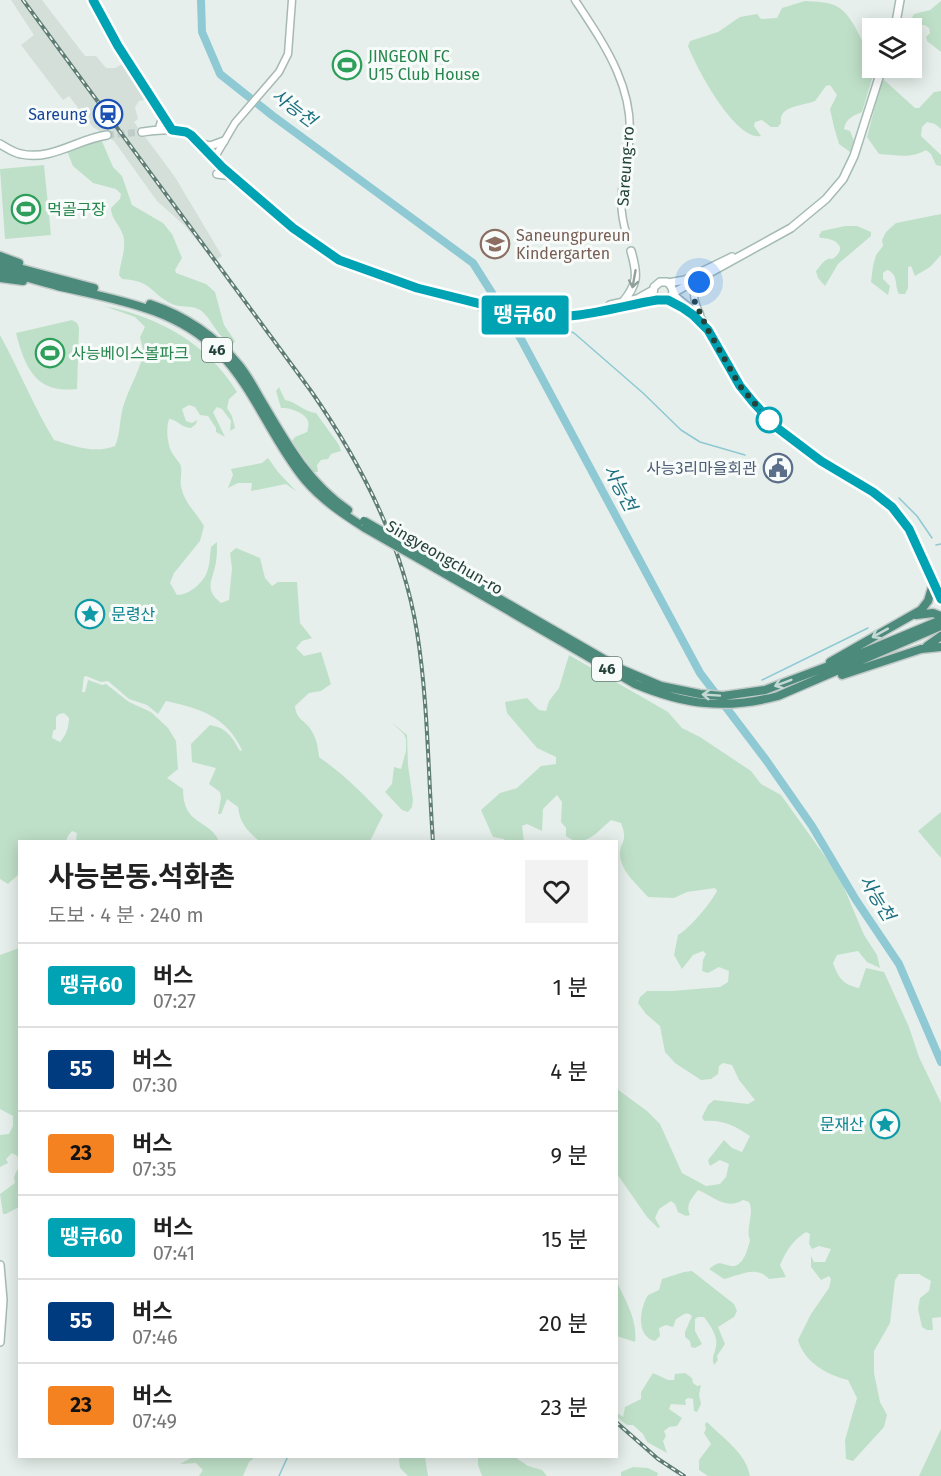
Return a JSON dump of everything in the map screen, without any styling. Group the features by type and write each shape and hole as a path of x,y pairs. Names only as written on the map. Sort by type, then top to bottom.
{"highway":[{"path":"0,256 55,281"},
{"name":"Singyeongchun-ro","path":"0,263 55,281"},
{"name":"Singyeongchun-ro","path":"0,270 55,281 163,309 181,316 214,339 240,366 302,466 330,496 364,524 527,618 644,680 678,690 723,696 745,694 765,690 939,625"},
{"path":"0,278 55,281"},
{"path":"820,669 845,652 911,617 926,606 934,581 941,588"},
{"path":"809,683 823,681 921,649 935,642 939,625 933,613 911,617"},
{"name":"Singyeongchun-ro","path":"536,623 635,684 658,694 686,702 729,705 753,702 791,691 939,625"},
{"path":"921,649 941,647"}],"main road":[{"path":"897,18 900,0"},
{"path":"142,132 159,130 186,132 293,228 339,260 394,280 477,304 533,317 549,318 586,315 671,296 791,228 826,199 843,179 854,156 879,78"},
{"path":"159,130 163,116"},
{"path":"0,144 19,154 33,156 49,154 91,137 108,135"},
{"path":"201,144 210,146 224,141"},
{"path":"218,174 234,176"},
{"path":"622,303 631,292 636,277 631,251"},
{"path":"577,315 637,299 653,290 660,282 668,284 685,280 724,260 746,252"},
{"path":"668,284 672,288 671,296"},
{"path":"653,290 657,300"},
{"path":"477,304 494,319"},
{"path":"0,1264 3,1300 0,1342"}],"street":[{"path":"215,157 245,111 279,72 288,54 292,0"},
{"name":"Sareung-ro","path":"576,0 611,56 625,95 629,142 620,198 627,236"},
{"path":"708,274 699,282 693,293 694,300 708,330 740,386 776,427 821,461 873,492 896,512 909,529 941,599"},
{"path":"671,296 693,310 708,330"}],"shaded area":[{"path":"11,0 42,0 85,56 96,56 106,68 115,68 124,63 148,99 139,101 135,107 138,119 134,122 175,177 222,256 214,261 184,225 157,201 114,141 93,127 69,96 63,100 21,45 34,35"}],"green space":[{"path":"805,1 822,2 838,7 844,11 862,40 862,78 872,78 862,112 850,118 845,125 844,129 850,131 854,141 850,152 839,144 830,109 837,95 830,85 826,86 815,101 793,107 783,113 778,127 771,127 762,120 755,122 754,126 761,136 751,134 740,127 718,101 699,70 688,46 690,41 718,32 740,17 757,14 761,19 777,18 782,8"},
{"path":"941,1 941,52 927,41 929,28 922,25 922,18 912,18 914,14 930,10"},
{"path":"884,80 915,108 919,108 934,92 941,91 941,129 927,122 922,127 921,136 941,155 941,166 936,165 931,154 926,150 898,156 879,154 867,137"},
{"path":"101,139 113,167 122,176 132,205 163,223 172,234 182,258 175,270 176,273 206,284 215,292 224,325 235,341 233,344 223,338 200,310 172,304 146,285 122,279 119,275 124,240 111,208 120,199 121,194 116,189 93,183 73,166 67,151"},
{"name":"먹골구장","path":"44,165 51,235 5,239 0,169"},
{"path":"941,214 941,255 930,267 915,276 911,266 908,267 908,288 905,294 899,294 895,277 887,270 883,273 883,279 890,286 888,295 871,282 876,255 883,246 882,240 886,232 896,223"},
{"path":"857,226 871,232 871,236 838,264 825,286 818,278 816,271 825,261 835,257 840,249 833,240 820,238 819,235 822,231"},
{"path":"104,306 144,317 180,335 211,359 237,392 229,399 227,408 235,428 230,431 231,421 222,409 217,407 213,412 225,437 216,432 208,416 200,415 195,407 189,405 182,409 186,421 192,423 197,420 191,428 169,419 168,440 171,451 181,467 183,492 187,502 204,526 200,541 174,573 170,583 177,595 195,588 205,576 209,566 211,547 217,542 211,589 215,598 221,603 229,600 232,568 230,553 236,548 260,558 265,578 272,586 278,582 297,582 300,623 312,638 302,641 296,648 304,656 321,652 331,684 321,691 309,693 295,706 297,713 313,734 319,757 352,784 383,815 370,840 258,840 243,823 238,807 227,799 221,814 218,814 220,792 209,784 216,768 192,762 191,744 210,725 225,731 240,751 242,750 228,729 201,711 166,701 158,714 147,705 129,699 108,681 101,682 86,676 82,692 85,692 88,680 102,685 106,684 129,702 151,712 168,728 176,741 178,769 167,778 183,789 184,801 191,816 209,828 218,840 76,840 77,833 72,831 66,840 18,840 18,875 8,884 0,879 0,335 54,440 84,448 100,449 115,446 117,441 124,404 143,355 140,337 145,327 135,317","holes":["64,713 69,718 67,731 60,742 52,738 53,731 56,729 56,717 59,714"]},
{"name":"사능베이스볼파크","path":"72,320 79,328 77,389 51,387 42,383 28,367 16,333"},
{"path":"279,387 285,400 316,413 339,445 341,451 331,454 328,459 321,460 317,465 318,472 314,472 292,441 295,437 307,432 307,418 297,411 281,408 276,391"},
{"path":"268,458 297,492 286,484 251,491 252,483 238,483 228,488 233,475 231,469 262,463"},
{"path":"569,655 668,712 682,728 700,737 751,771 761,784 781,795 839,876 864,935 877,955 880,968 867,962 858,951 837,955 833,963 837,973 846,983 859,988 866,968 884,972 909,1027 919,1057 941,1103 941,1317 932,1318 933,1330 922,1327 918,1309 920,1298 929,1291 931,1281 919,1274 899,1274 895,1280 890,1323 874,1351 874,1373 880,1402 887,1415 884,1427 853,1461 846,1459 845,1440 857,1398 848,1380 832,1375 817,1366 805,1355 798,1340 811,1314 829,1288 831,1279 829,1276 821,1280 811,1267 811,1256 814,1262 825,1262 831,1249 819,1246 812,1249 809,1244 810,1234 806,1232 790,1246 780,1265 786,1277 769,1279 754,1272 724,1279 709,1269 718,1264 735,1266 742,1261 750,1240 751,1207 749,1202 743,1200 737,1203 726,1203 698,1190 689,1205 690,1215 686,1216 678,1212 671,1201 659,1209 655,1218 660,1227 658,1228 647,1217 618,1175 618,1090 647,1111 660,1124 682,1173 706,1186 720,1184 726,1177 729,1164 720,1160 710,1166 708,1160 724,1140 732,1148 742,1152 750,1136 728,1124 704,1121 702,1117 708,1105 714,1100 748,1104 755,1100 739,1080 732,1065 723,1063 719,1066 718,1074 711,1079 701,1080 675,1063 665,1052 660,1026 646,1014 638,1003 640,997 647,991 720,987 728,982 729,971 719,967 708,973 702,971 706,954 703,951 693,955 682,969 674,955 678,935 710,902 717,891 715,888 687,892 674,898 648,897 627,873 621,862 620,851 624,835 621,823 611,820 590,838 573,840 566,836 566,828 561,822 562,802 557,795 543,809 542,831 527,824 522,826 524,840 504,840 493,837 481,810 500,793 517,788 541,766 556,764 556,757 537,748 507,713 505,702 527,698 539,710 546,711 549,701 559,688"},
{"path":"391,722 407,735 413,800 408,812 402,810 385,792 392,784 394,767 401,769 406,751 404,734"},
{"path":"941,812 941,858 918,831"},
{"path":"18,948 18,1156 12,1153 6,1159 8,1163 0,1167 0,1135 9,1134 13,1126 13,1116 0,1109 0,955"},
{"path":"17,1170 18,1208 3,1214 0,1194 15,1183 14,1177"},
{"path":"692,1271 734,1304 737,1311 734,1317 718,1327 725,1344 714,1365 716,1338 704,1317 695,1319 695,1331 702,1344 695,1348 691,1347 690,1341 685,1337 692,1316 690,1314 684,1314 676,1319 673,1327 666,1325 659,1328 660,1336 655,1341 644,1334 642,1328 641,1314 645,1301 648,1295 659,1290 662,1279"},
{"path":"618,1284 633,1318 635,1342 618,1336"},
{"path":"653,1373 668,1380 674,1380 675,1374 685,1373 697,1386 701,1385 699,1395 701,1404 697,1412 694,1411 693,1399 685,1400 686,1405 671,1404 669,1409 682,1418 677,1426 669,1427 664,1431 666,1436 663,1441 667,1453 647,1442 643,1434 633,1425 627,1425 618,1418 618,1414 623,1417 625,1407 641,1399 641,1392"},
{"path":"707,1422 739,1453 750,1476 708,1476 699,1470 699,1460 711,1444 704,1433"},
{"path":"941,1429 941,1476 919,1476"},
{"path":"191,1458 254,1458 249,1462 243,1476 199,1476 203,1470 196,1463 180,1464"},
{"path":"425,1458 428,1476 408,1476 400,1468 399,1459"},
{"path":"478,1458 516,1458 528,1466 542,1470 547,1476 482,1476"},
{"path":"633,1467 648,1468 658,1473 657,1476 621,1476 621,1472"}],"waterway":[{"name":"사능천","path":"201,0 202,32 220,74 273,116 473,263 521,339 700,673 766,760 812,826 856,900 899,964 941,1062"},
{"path":"512,324 560,328 574,333 643,393 681,430 700,442 745,455"},
{"path":"899,498 917,516 932,538"},
{"path":"936,545 941,544"},
{"path":"762,680 868,628"},
{"path":"279,1476 287,1458"}],"tunnel":[{"path":"107,135 142,132"}],"railway":[{"path":"23,0 311,391 347,447 378,506 402,567 417,632 426,710 433,840"},
{"path":"618,1424 658,1459 684,1476"}],"bus line":[{"name":"땡큐60","path":"93,0 118,46 172,130 191,135 215,157 222,167 293,228 339,260 417,288 533,317 586,315 657,300 661,302 668,300 693,315 708,330 746,394 776,427 798,446 881,497 896,512 914,537 941,599"}],"place":[{"name":"JINGEON FC U15 Club House","path":"347,65"},
{"name":"Sareung","path":"108,114"},
{"name":"먹골구장","path":"26,209"},
{"name":"Saneungpureun Kindergarten","path":"495,244"},
{"name":"사능베이스볼파크","path":"50,353"},
{"name":"사능3리마을회관","path":"778,468"},
{"name":"문령산","path":"90,614"},
{"name":"문재산","path":"885,1124"}],"route":[{"path":"699,282 693,293 694,300 708,330 740,386 769,420"}]}
